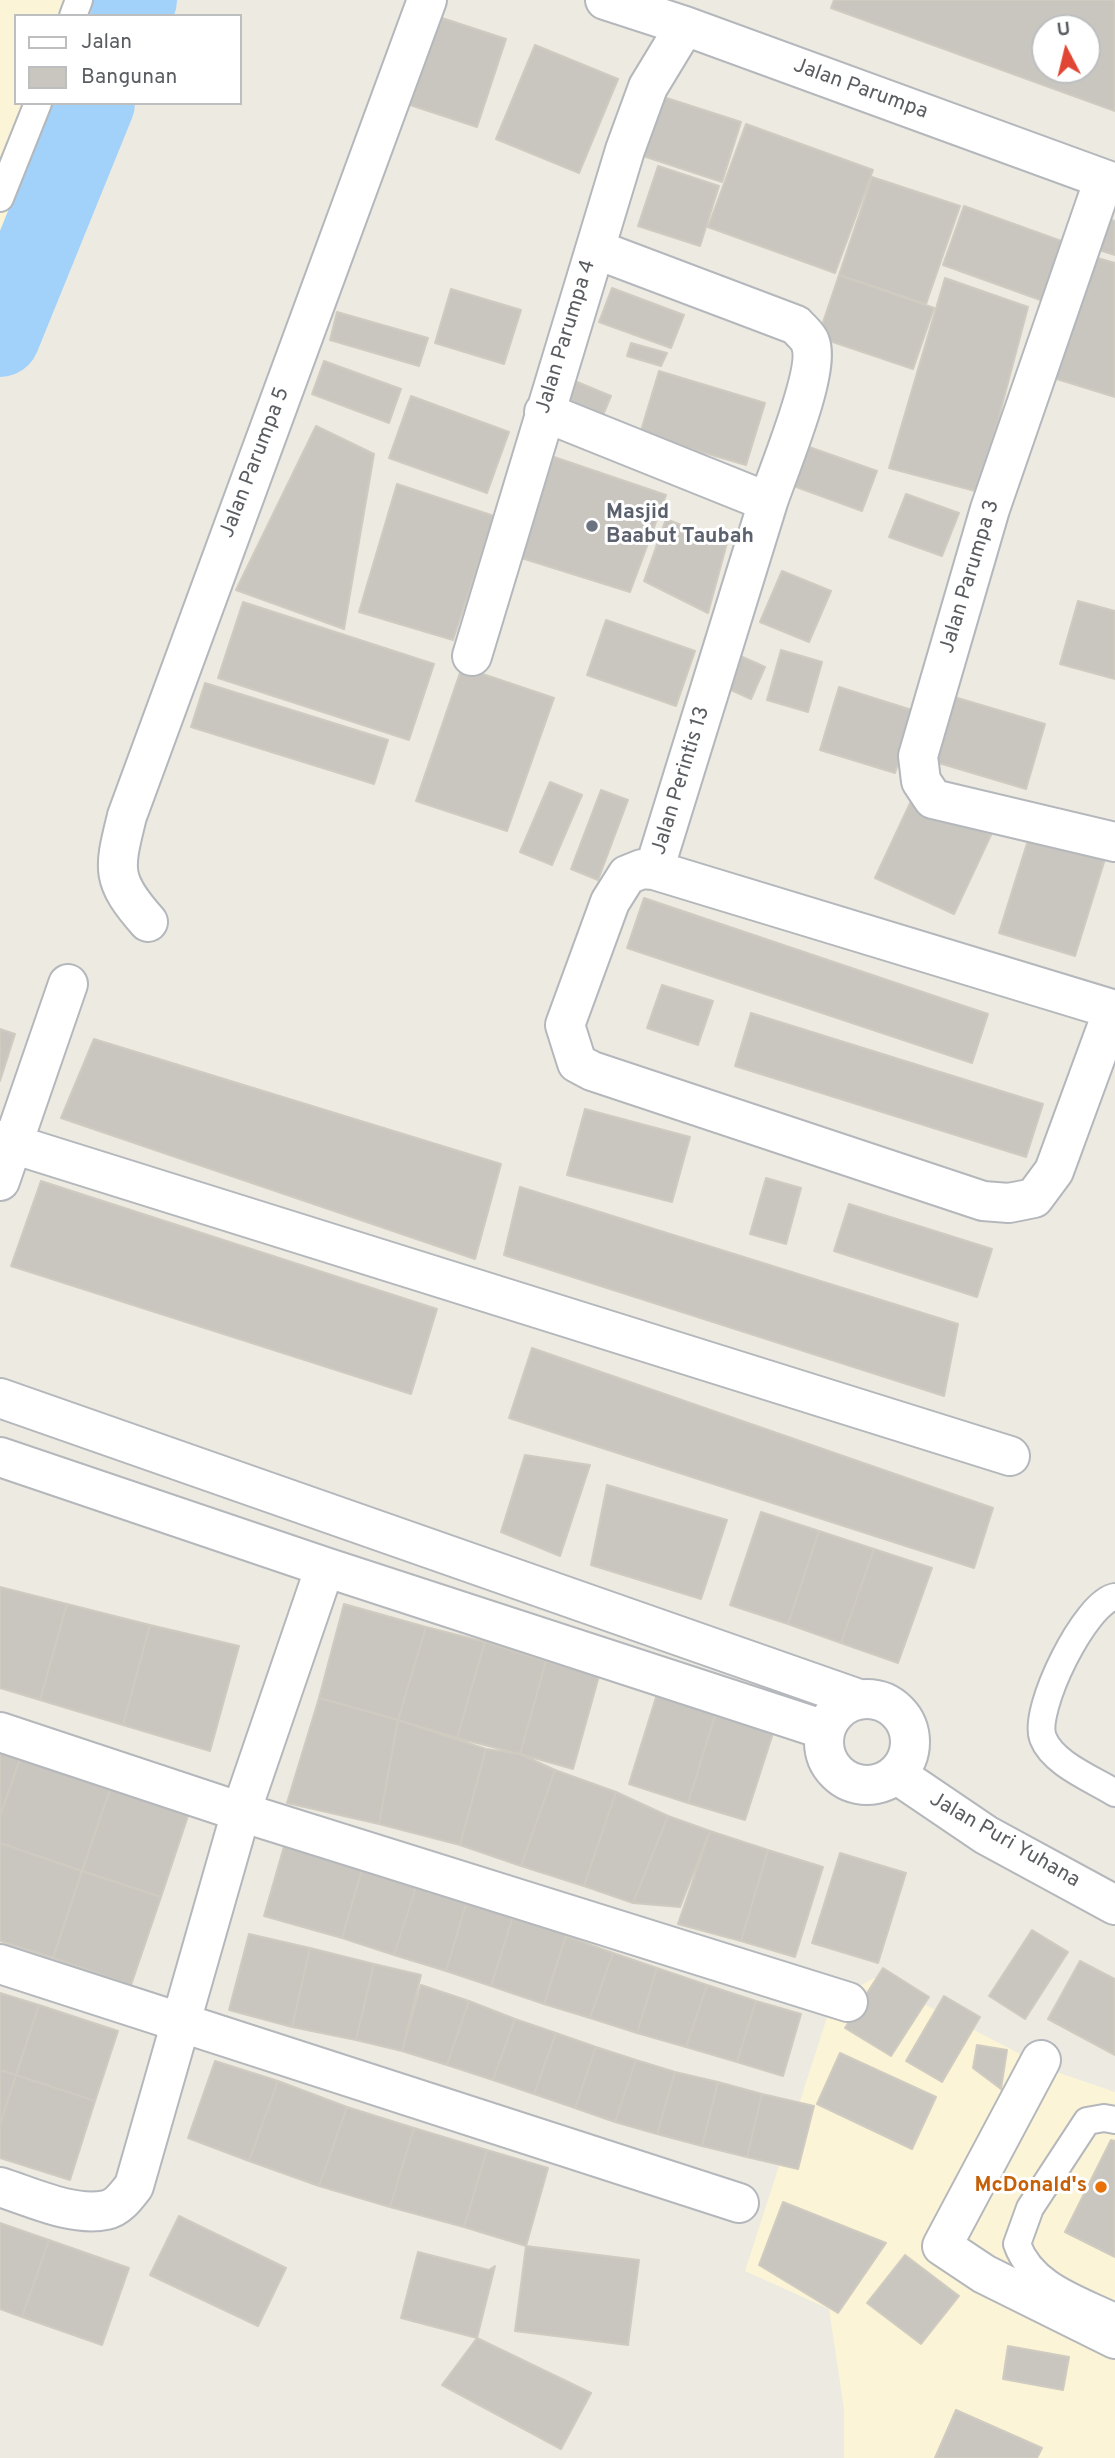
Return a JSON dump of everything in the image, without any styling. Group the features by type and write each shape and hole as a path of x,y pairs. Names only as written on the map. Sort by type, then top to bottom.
{"street":[{"name":"Jalan Parumpa 5","path":"148,922 125,897 117,877 118,853 127,816 428,0"},
{"name":"Jalan Parumpa","path":"605,0 685,26 1109,181"},
{"name":"Jalan Parumpa 4","path":"472,656 544,412 648,87 685,26"},
{"name":"Jalan Parumpa 3","path":"1109,181 990,509 918,757 921,781 933,799 1115,842"},
{"name":"Jalan Perintis 13","path":"595,249 796,325 810,341 813,361 808,385 768,502 654,870 1114,1010"},
{"path":"544,412 768,502"},
{"path":"654,870 642,869 627,875 610,902 565,1026 578,1063 592,1071 984,1200 1009,1203 1034,1198 1054,1171 1114,1010"},
{"path":"0,1181 7,1142 68,984"},
{"path":"7,1142 1010,1456"},
{"path":"0,1398 859,1699 884,1701 904,1718 911,1741 909,1753 896,1774 874,1785 849,1781 831,1765 826,1755 825,1730 832,1716 845,1705 859,1699"},
{"path":"0,1457 325,1567 825,1730"},
{"path":"183,1519 205,1471"},
{"path":"0,2187 75,2210 107,2210 121,2202 134,2186 241,1812 325,1567"},
{"path":"0,1732 241,1812 848,2002"},
{"name":"Jalan Puri Yuhana","path":"896,1774 986,1835 1115,1905"},
{"path":"0,1964 739,2203"},
{"path":"1041,2060 942,2246 984,2274 1115,2339"}],"lane":[{"path":"0,198 37,105"},
{"path":"1115,1597 1103,1600 1090,1613 1044,1703 1040,1725 1043,1739 1062,1761 1115,1793"},
{"path":"1115,2120 1104,2118 1087,2121 1030,2208 1017,2244 1022,2259 1036,2276 1115,2317"}],"shaded area":[{"path":"0,0 89,0 84,14 14,14 14,105 49,105 0,233"},
{"path":"874,1978 1051,2070 1115,2092 1115,2458 844,2458 844,2409 829,2309 745,2271 832,2002"}],"building":[{"path":"834,0 1115,0 1115,111 1041,84 1101,84 1101,14 1031,14 1031,81 831,8"},
{"path":"436,16 506,39 477,127 407,104"},
{"path":"535,45 618,79 579,173 496,139"},
{"path":"648,92 741,122 722,182 628,151"},
{"path":"746,124 873,170 835,273 708,227"},
{"path":"658,166 719,186 700,246 638,226"},
{"path":"872,177 960,206 926,304 839,275"},
{"path":"964,206 1067,243 1046,302 943,265"},
{"path":"1109,219 1115,221 1115,255 1099,250"},
{"path":"1084,254 1115,263 1115,397 1047,376"},
{"path":"839,275 934,308 913,369 818,337"},
{"path":"945,278 1028,307 979,492 889,468"},
{"path":"612,288 684,315 671,348 599,322"},
{"path":"451,289 521,310 504,364 435,343"},
{"path":"337,312 428,338 419,366 330,340"},
{"path":"631,343 667,353 661,366 627,356"},
{"path":"324,361 401,389 389,423 312,394"},
{"path":"659,371 765,403 746,465 640,434"},
{"path":"565,377 611,396 601,420 555,402"},
{"path":"411,396 509,432 487,493 389,458"},
{"path":"316,426 374,454 344,629 236,590"},
{"path":"795,442 877,471 862,511 780,481"},
{"name":"Masjid Baabut Taubah","path":"554,457 666,495 630,592 518,557"},
{"path":"397,484 494,516 453,640 359,612"},
{"path":"906,494 959,513 942,556 889,537"},
{"path":"666,519 727,543 708,613 644,581"},
{"path":"782,571 831,591 809,642 760,622"},
{"path":"1078,601 1115,611 1115,679 1060,664"},
{"path":"243,602 434,664 409,740 218,678"},
{"path":"606,620 695,651 676,706 587,675"},
{"path":"781,650 822,662 808,712 767,700"},
{"path":"736,654 765,667 751,699 722,686"},
{"path":"462,667 554,698 507,831 416,801"},
{"path":"205,683 388,740 374,784 191,727"},
{"path":"839,687 915,711 895,773 820,750"},
{"path":"941,693 1045,724 1026,789 922,758"},
{"path":"550,782 582,795 552,865 520,852"},
{"path":"601,790 628,800 598,880 571,869"},
{"path":"912,799 991,835 954,914 875,878"},
{"path":"1029,837 1105,859 1075,956 999,933"},
{"path":"644,898 988,1014 972,1063 627,948"},
{"path":"662,985 713,1001 698,1045 647,1028"},
{"path":"751,1013 1043,1104 1026,1157 735,1066"},
{"path":"0,1029 15,1034 0,1081"},
{"path":"94,1039 501,1164 475,1259 61,1118"},
{"path":"585,1109 690,1137 672,1202 567,1175"},
{"path":"766,1178 801,1188 786,1244 750,1234"},
{"path":"41,1181 437,1309 411,1394 11,1266"},
{"path":"520,1187 958,1324 944,1396 504,1255"},
{"path":"849,1204 992,1249 977,1297 834,1251"},
{"path":"532,1348 993,1508 974,1568 509,1418"},
{"path":"525,1455 590,1465 560,1556 501,1532"},
{"path":"607,1485 727,1520 701,1599 591,1565"},
{"path":"761,1512 819,1531 788,1624 730,1605"},
{"path":"819,1531 874,1549 841,1643 788,1624"},
{"path":"874,1549 932,1568 898,1663 841,1643"},
{"path":"0,1587 67,1604 40,1700 0,1688"},
{"path":"67,1604 150,1625 123,1725 40,1700"},
{"path":"344,1604 426,1627 398,1720 319,1698"},
{"path":"150,1625 239,1646 210,1751 123,1725"},
{"path":"426,1627 485,1642 457,1738 398,1720"},
{"path":"485,1642 546,1661 520,1754 457,1738"},
{"path":"546,1661 599,1676 573,1769 520,1754"},
{"path":"658,1691 717,1709 688,1803 629,1784"},
{"path":"319,1698 398,1720 379,1824 287,1803"},
{"path":"717,1709 775,1727 745,1820 688,1803"},
{"path":"398,1720 486,1749 460,1845 379,1824"},
{"path":"0,1749 21,1756 0,1816"},
{"path":"486,1749 520,1754 555,1770 521,1866 460,1845"},
{"path":"21,1756 111,1787 82,1871 0,1843 0,1816"},
{"path":"555,1770 616,1792 584,1886 521,1866"},
{"path":"111,1787 189,1813 161,1897 82,1871"},
{"path":"616,1792 668,1816 633,1903 584,1886"},
{"path":"668,1816 710,1831 680,1907 633,1903"},
{"path":"710,1831 768,1850 741,1941 678,1924"},
{"path":"287,1836 365,1859 342,1938 264,1916"},
{"path":"0,1843 82,1871 53,1958 0,1941"},
{"path":"768,1850 823,1867 795,1957 741,1941"},
{"path":"840,1853 906,1873 878,1963 812,1943"},
{"path":"365,1859 420,1875 394,1955 342,1938"},
{"path":"82,1871 161,1897 131,1985 53,1958"},
{"path":"420,1875 470,1891 446,1971 394,1955"},
{"path":"470,1891 517,1904 491,1986 446,1971"},
{"path":"517,1904 571,1920 544,2004 491,1986"},
{"path":"1032,1930 1068,1952 1025,2019 989,1996"},
{"path":"249,1934 310,1948 292,2027 229,2010"},
{"path":"566,1936 613,1953 590,2018 544,2004"},
{"path":"310,1948 374,1964 356,2040 292,2027"},
{"path":"613,1953 657,1968 637,2033 590,2018"},
{"path":"1080,1961 1115,1979 1115,2055 1048,2019"},
{"path":"374,1964 421,1975 402,2051 356,2040"},
{"path":"657,1968 707,1985 686,2047 637,2033"},
{"path":"883,1968 929,1997 891,2056 845,2028"},
{"path":"421,1985 469,2001 447,2065 402,2051"},
{"path":"707,1985 756,2001 737,2062 686,2047"},
{"path":"0,1993 39,2005 16,2075 0,2070"},
{"path":"944,1996 980,2017 942,2082 906,2061"},
{"path":"469,2001 515,2019 493,2080 447,2065"},
{"path":"756,2001 801,2014 783,2076 737,2062"},
{"path":"39,2005 118,2031 95,2101 16,2075"},
{"path":"515,2019 556,2033 534,2094 493,2080"},
{"path":"556,2033 596,2047 575,2108 534,2094"},
{"path":"977,2045 1007,2050 1001,2089 973,2068"},
{"path":"596,2047 636,2060 615,2122 575,2108"},
{"path":"840,2053 936,2097 912,2149 817,2104"},
{"path":"636,2060 675,2072 657,2134 615,2122"},
{"path":"215,2061 278,2081 249,2161 188,2138"},
{"path":"0,2070 16,2075 0,2124"},
{"path":"675,2072 718,2082 702,2146 657,2134"},
{"path":"16,2075 95,2101 70,2180 0,2158 0,2124"},
{"path":"278,2081 347,2107 319,2186 249,2161"},
{"path":"718,2082 762,2094 747,2157 702,2146"},
{"path":"762,2094 814,2106 798,2169 747,2157"},
{"path":"347,2107 414,2128 390,2207 319,2186"},
{"path":"414,2128 487,2150 464,2227 390,2207"},
{"name":"McDonald's","path":"1111,2140 1115,2141 1115,2257 1065,2232"},
{"path":"487,2150 548,2168 526,2246 464,2227"},
{"path":"783,2202 886,2243 838,2313 759,2265"},
{"path":"179,2216 286,2268 258,2326 150,2275"},
{"path":"0,2223 49,2240 22,2317 0,2309"},
{"path":"49,2240 129,2268 102,2345 22,2317"},
{"path":"526,2246 639,2260 628,2345 515,2331"},
{"path":"418,2252 489,2270 495,2266 477,2338 401,2318"},
{"path":"905,2255 959,2296 921,2344 867,2303"},
{"path":"477,2338 591,2393 561,2449 442,2385"},
{"path":"1008,2346 1069,2357 1063,2390 1003,2379"},
{"path":"956,2410 1042,2448 1037,2458 935,2458"}],"waterway":[{"path":"131,14 137,0"},
{"path":"0,337 94,105"}],"place":[{"name":"Masjid Baabut Taubah","path":"592,526"},
{"name":"McDonald's","path":"1101,2187"}]}
